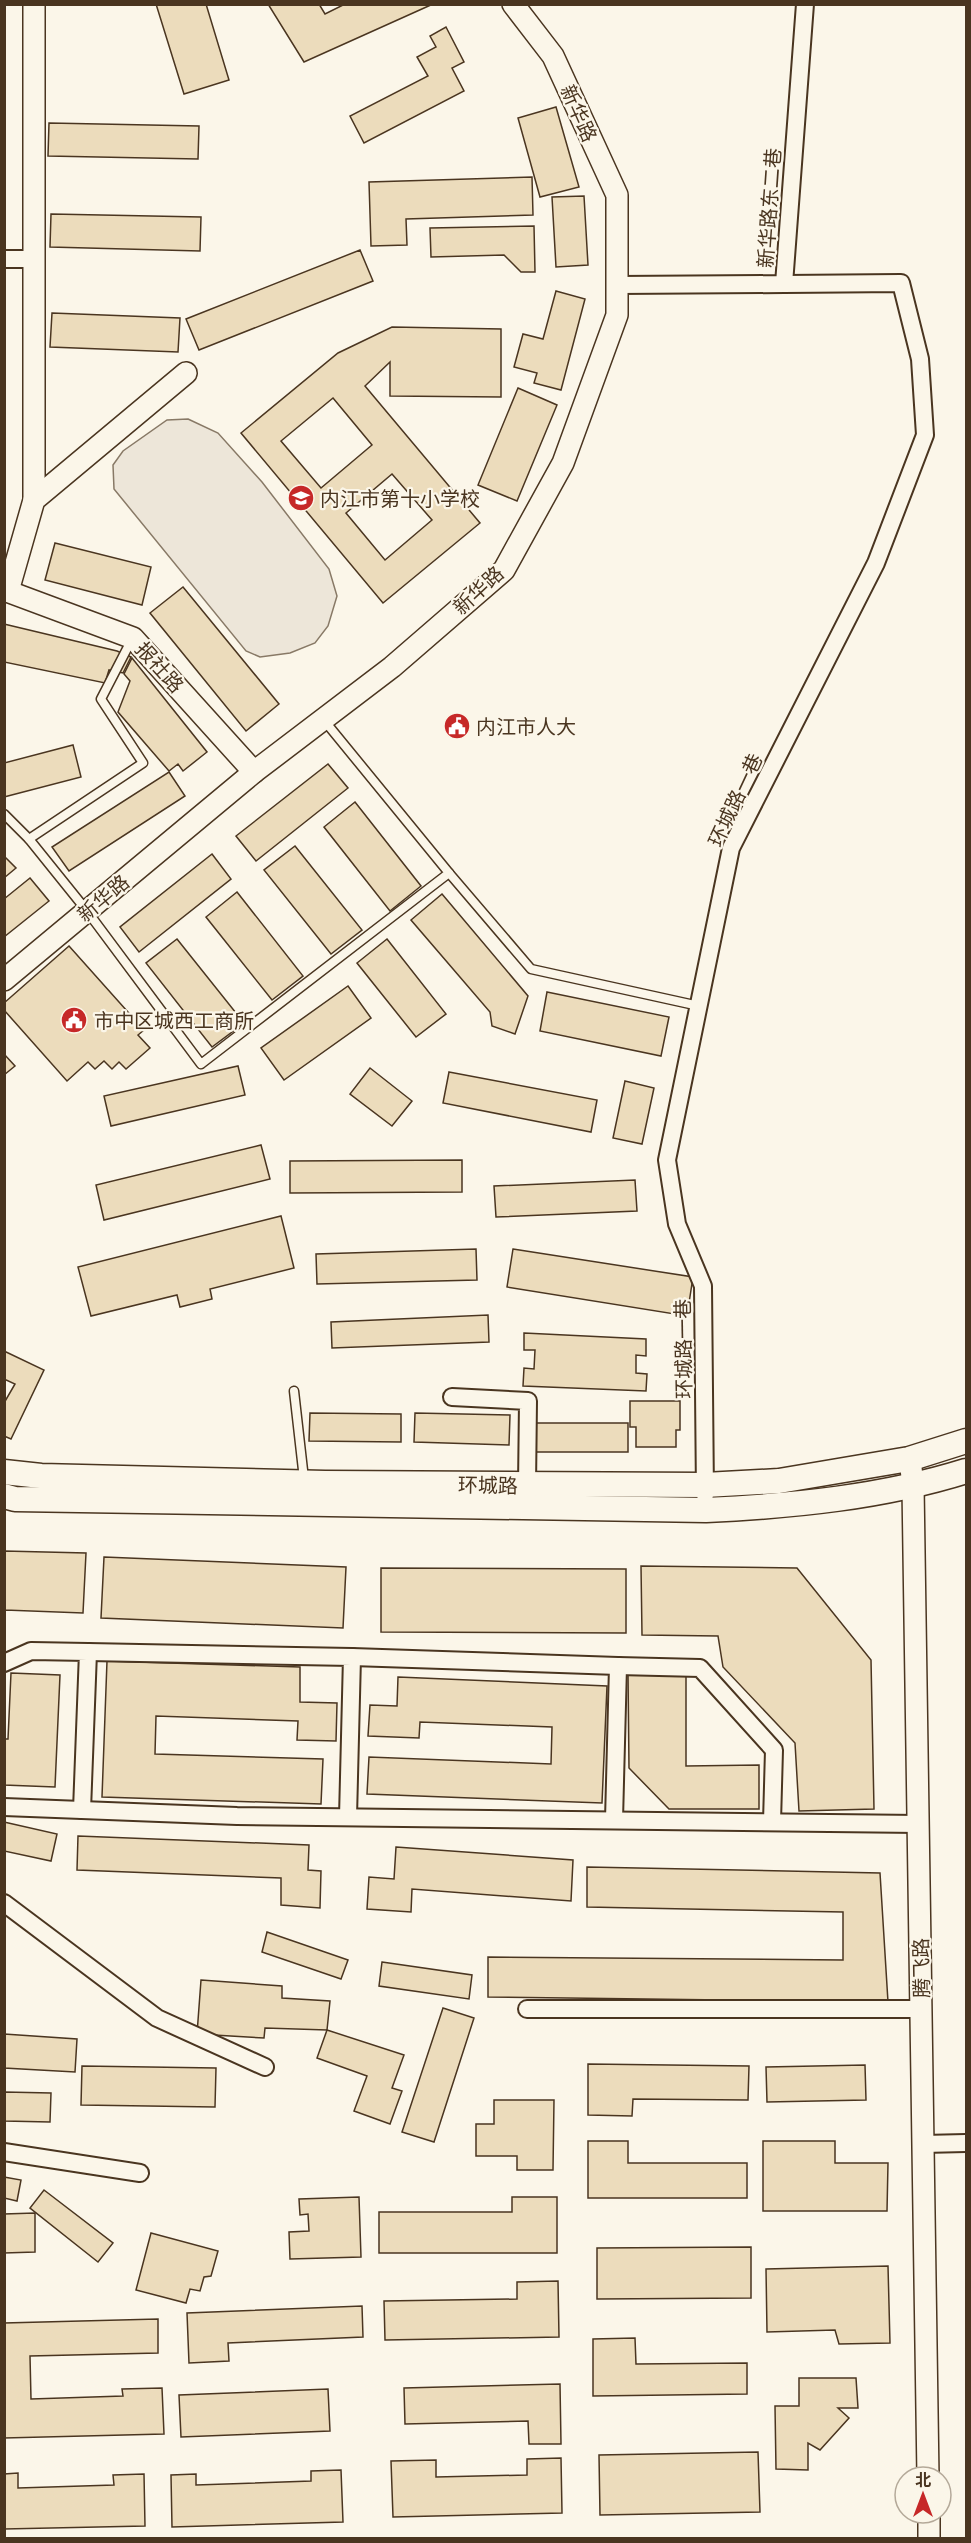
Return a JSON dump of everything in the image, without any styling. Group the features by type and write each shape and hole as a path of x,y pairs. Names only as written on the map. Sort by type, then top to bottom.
{"main road":[{"name":"环城路","path":"7,1487 305,1483 527,1486 705,1485 779,1481 909,1459 966,1441"},
{"name":"环城路","path":"7,1487 706,1510 781,1506 913,1486 966,1471"}],"street":[{"path":"6,591 34,500 34,4"},
{"name":"新华路","path":"4,980 254,772 392,667 504,570 563,463 617,315 616,195 554,56 513,4"},
{"name":"新华路东二巷","path":"617,285 784,284 805,4"},
{"path":"4,259 34,260"},
{"name":"环城路一巷","path":"706,1510 703,1286 677,1224 667,1160 731,848 876,562 925,435 920,359 901,283 784,284"},
{"path":"34,500 186,373"},
{"name":"报社路","path":"6,591 133,638 254,772"},
{"path":"452,1397 528,1401 527,1486"},
{"name":"腾飞路","path":"909,1459 913,1486 928,2465"},
{"path":"4,1663 31,1650 700,1668 774,1750 772,1822"},
{"path":"82,1810 88,1652"},
{"path":"348,1817 352,1657"},
{"path":"614,1820 618,1666"},
{"path":"4,1807 348,1817 919,1824"},
{"path":"4,1903 157,2018 265,2067"},
{"path":"527,2009 921,2009"},
{"path":"923,2144 966,2143"},
{"path":"4,2152 140,2173"}],"lane":[{"path":"29,839 143,763 101,699 133,638"},
{"path":"323,719 531,969 699,1006"},
{"path":"4,814 29,839 87,911 201,1064 449,873"},
{"path":"294,1392 305,1483"}],"shaded area":[{"path":"188,419 218,433 262,482 329,569 337,596 328,626 315,643 290,653 260,657 246,651 114,489 113,465 123,451 167,420"}],"building":[{"path":"156,4 206,4 229,80 184,94"},
{"path":"268,4 319,4 325,14 345,4 433,4 304,62"},
{"path":"446,27 464,62 452,68 464,91 364,143 350,116 428,76 417,57 436,47 430,36"},
{"path":"556,107 579,187 540,197 518,118"},
{"path":"49,123 199,126 198,159 48,156"},
{"path":"532,177 533,215 406,219 407,245 371,246 369,182"},
{"path":"584,196 588,265 556,267 552,197"},
{"path":"51,214 201,217 200,251 50,247"},
{"path":"534,226 535,272 521,272 504,255 431,257 430,228"},
{"path":"360,250 373,281 199,350 186,319"},
{"path":"556,291 585,299 561,390 534,383 537,373 514,367 523,334 543,339"},
{"path":"52,313 180,318 178,352 50,347"},
{"path":"392,327 501,329 501,397 390,396 390,362 365,386 480,523 383,603 241,433 338,353","holes":["333,398 372,445 321,488 281,441","392,474 432,520 385,560 346,513"]},
{"path":"518,388 557,405 517,501 478,485"},
{"path":"55,543 151,567 142,605 45,580"},
{"path":"183,587 279,704 246,731 150,613"},
{"path":"4,624 117,651 131,657 123,673 109,670 105,683 4,662"},
{"path":"132,658 207,752 183,771 178,764 169,771 118,712 130,681 124,674"},
{"path":"73,745 81,777 4,797 4,763"},
{"path":"328,764 348,788 256,861 236,836"},
{"path":"169,772 185,796 69,871 52,847"},
{"path":"355,802 421,886 390,911 324,827"},
{"path":"295,846 362,930 331,954 264,870"},
{"path":"212,854 231,879 139,952 120,927"},
{"path":"4,856 16,868 4,878"},
{"path":"30,878 49,901 4,937 4,899"},
{"path":"237,892 303,976 272,1000 206,917"},
{"path":"442,894 528,996 515,1034 492,1026 490,1012 411,920"},
{"path":"177,939 244,1023 212,1047 146,963"},
{"path":"387,939 446,1014 416,1037 357,963"},
{"name":"市中区城西工商所","path":"69,946 144,1030 138,1035 150,1048 126,1069 119,1062 112,1069 104,1061 95,1069 88,1062 67,1081 4,1010 4,1003"},
{"path":"348,986 371,1018 284,1080 261,1048"},
{"path":"547,992 669,1017 661,1056 540,1031"},
{"path":"4,1054 15,1066 4,1075"},
{"path":"238,1066 245,1095 111,1126 104,1096"},
{"path":"370,1068 412,1101 392,1126 350,1094"},
{"path":"449,1072 597,1100 591,1132 443,1103"},
{"path":"625,1081 654,1088 642,1144 613,1138"},
{"path":"261,1145 270,1179 104,1220 96,1185"},
{"path":"462,1160 462,1192 290,1193 290,1161"},
{"path":"635,1180 637,1211 496,1217 494,1186"},
{"path":"281,1216 294,1268 210,1289 212,1299 180,1307 177,1295 91,1316 78,1267"},
{"path":"476,1249 477,1280 317,1284 316,1254"},
{"path":"513,1249 693,1277 687,1316 507,1287"},
{"path":"488,1315 489,1342 332,1348 331,1322"},
{"path":"524,1333 646,1339 646,1356 636,1355 636,1373 647,1374 646,1391 523,1386 524,1368 534,1369 535,1350 524,1350"},
{"path":"4,1351 44,1370 11,1439 4,1436 4,1403 15,1384 4,1379"},
{"path":"630,1401 680,1401 680,1430 676,1430 676,1447 636,1447 636,1427 630,1427"},
{"path":"310,1413 401,1414 401,1442 309,1441"},
{"path":"415,1413 510,1415 509,1445 414,1442"},
{"path":"536,1423 628,1423 628,1452 536,1452"},
{"path":"4,1551 86,1553 83,1613 5,1610 4,1618"},
{"path":"104,1557 346,1567 343,1628 101,1618"},
{"path":"641,1566 797,1568 871,1660 874,1809 799,1811 795,1743 723,1667 718,1636 642,1635"},
{"path":"381,1568 626,1569 626,1633 381,1632"},
{"path":"107,1661 300,1667 300,1702 337,1703 336,1741 297,1740 298,1721 156,1716 155,1754 323,1759 321,1804 102,1797"},
{"path":"686,1672 686,1766 759,1765 759,1809 669,1809 629,1768 628,1673"},
{"path":"11,1673 60,1675 55,1787 4,1785 4,1739 8,1739"},
{"path":"398,1677 607,1686 602,1803 367,1794 369,1757 551,1764 552,1727 420,1722 419,1738 368,1736 370,1705 397,1706"},
{"path":"4,1822 57,1834 51,1861 4,1851"},
{"path":"78,1836 309,1845 308,1870 321,1871 320,1908 281,1905 281,1878 77,1870"},
{"path":"396,1847 573,1860 571,1901 412,1889 411,1912 367,1909 369,1877 394,1879"},
{"path":"587,1867 880,1873 888,2002 488,1997 488,1957 843,1960 843,1912 587,1907"},
{"path":"267,1932 348,1960 341,1979 262,1952"},
{"path":"382,1962 472,1975 469,1999 379,1986"},
{"path":"201,1980 282,1986 282,1998 330,2001 327,2030 265,2028 264,2038 197,2034"},
{"path":"443,2008 474,2018 434,2142 402,2132"},
{"path":"327,2030 404,2055 392,2088 402,2091 390,2124 354,2111 367,2076 317,2058"},
{"path":"4,2034 77,2039 75,2072 4,2068"},
{"path":"588,2064 749,2066 748,2100 633,2099 632,2116 588,2115"},
{"path":"865,2065 866,2100 767,2102 766,2067"},
{"path":"82,2066 216,2068 215,2107 81,2105"},
{"path":"4,2092 51,2093 50,2122 4,2121"},
{"path":"494,2100 554,2100 553,2170 517,2170 517,2156 476,2156 476,2124 494,2124"},
{"path":"588,2141 628,2141 628,2163 747,2163 747,2198 588,2198"},
{"path":"763,2141 835,2141 835,2163 888,2163 887,2211 763,2211"},
{"path":"4,2177 21,2180 17,2201 4,2198"},
{"path":"44,2190 113,2243 98,2262 30,2208"},
{"path":"359,2197 361,2257 290,2259 289,2232 309,2231 308,2214 300,2215 299,2199"},
{"path":"512,2197 557,2197 557,2253 379,2253 379,2212 512,2212"},
{"path":"35,2213 35,2252 4,2253 4,2214"},
{"path":"151,2233 218,2251 211,2276 204,2277 200,2291 190,2289 186,2303 136,2290"},
{"path":"751,2247 751,2298 597,2299 597,2248"},
{"path":"888,2266 890,2343 839,2344 835,2330 767,2332 766,2269"},
{"path":"558,2281 559,2337 385,2340 384,2301 517,2299 517,2282"},
{"path":"362,2306 363,2337 228,2343 229,2361 189,2363 187,2313"},
{"path":"158,2319 158,2353 30,2356 31,2399 123,2396 122,2389 162,2388 164,2434 4,2438 4,2323"},
{"path":"635,2338 636,2364 747,2363 747,2394 593,2396 593,2339"},
{"path":"799,2378 856,2378 858,2408 838,2408 849,2418 820,2450 808,2443 808,2470 776,2469 775,2406 799,2406"},
{"path":"560,2384 561,2444 529,2444 528,2421 405,2424 404,2388"},
{"path":"328,2389 330,2431 181,2437 179,2395"},
{"path":"758,2452 760,2512 600,2515 599,2455"},
{"path":"561,2458 562,2513 393,2517 391,2461 436,2460 436,2477 527,2475 527,2459"},
{"path":"341,2470 343,2522 172,2527 171,2475 196,2474 196,2485 311,2481 311,2471"},
{"path":"18,2473 18,2488 114,2485 113,2475 144,2474 145,2526 4,2529 4,2474"}],"place":[{"name":"内江市第十小学校","path":"301,498"},
{"name":"内江市人大","path":"457,726"},
{"name":"市中区城西工商所","path":"74,1020"}]}
